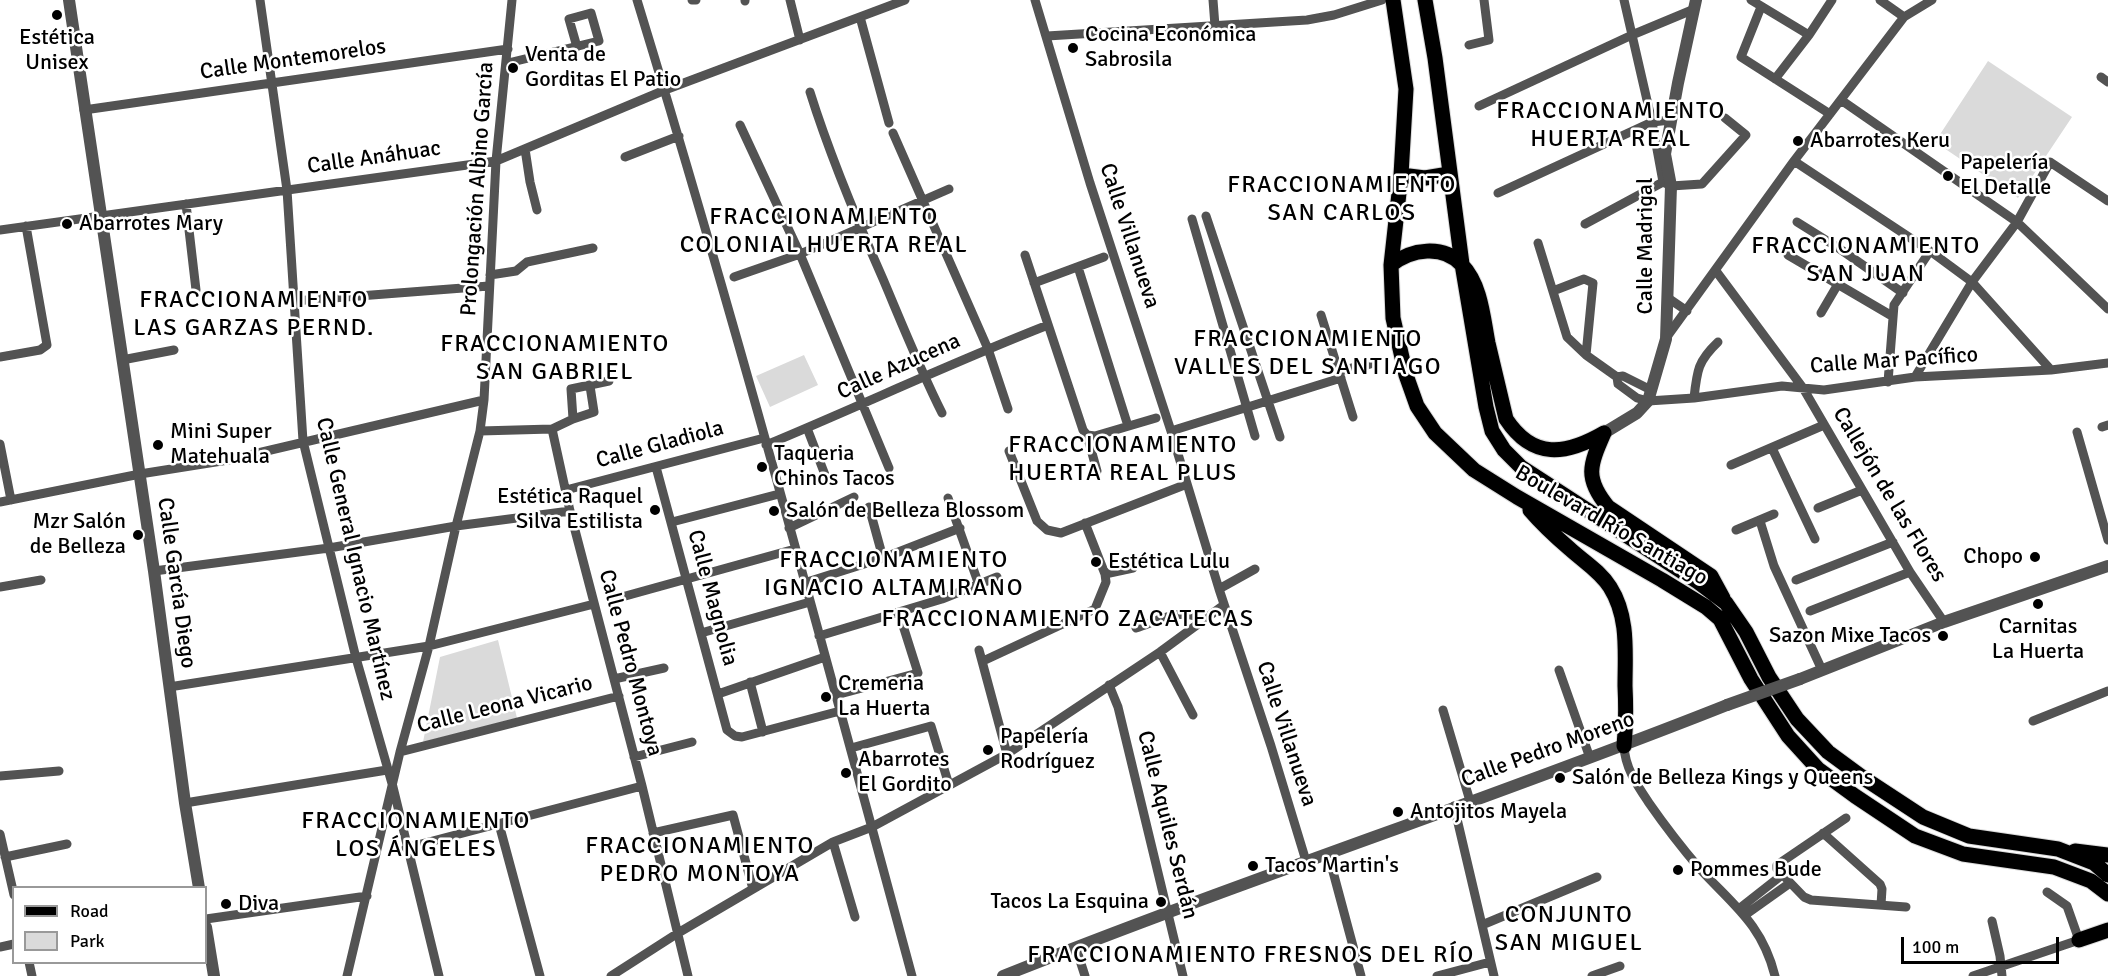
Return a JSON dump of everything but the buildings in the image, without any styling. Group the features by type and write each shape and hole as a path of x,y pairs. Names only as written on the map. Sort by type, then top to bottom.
{"main road":[{"name":"Boulevard Río Santiago","path":"1394,0 1406,89 1401,175 1391,265 1393,318 1406,375 1417,405 1436,433 1474,470 1662,580 1720,619 1751,679 1788,736 1818,769 1855,796 1916,836 1963,854 2054,867 2091,881 2108,894"},
{"name":"Boulevard Río Santiago","path":"1425,0 1435,58 1462,264 1486,407 1492,431 1504,450 1521,467 1698,582 1726,603 1746,632 1769,676 1797,719 1828,752 1854,771 1923,817 1969,836 2058,849 2094,863 2108,875"},
{"path":"1401,175 1425,178 1449,174"},
{"path":"1391,265 1401,257 1431,250 1446,254 1462,264 1476,287 1506,419 1516,434 1537,448 1565,450 1604,433"},
{"path":"1604,433 1592,460 1590,474 1598,496 1608,507 1711,576 1726,603"},
{"path":"1517,497 1549,530 1594,568 1610,586 1618,604 1623,622 1626,651 1624,746"},
{"path":"2058,849 2108,855"},
{"path":"2079,940 2108,930"}],"street":[{"name":"Calle García Diego","path":"69,0 199,886"},
{"name":"Calle General Ignacio Martínez","path":"260,0 286,190 303,441 356,658 393,787 439,976"},
{"name":"Prolongación Albino García","path":"347,976 480,431 484,400 496,161 508,63 512,0"},
{"path":"637,0 679,136 851,748 912,976"},
{"path":"790,0 800,40"},
{"path":"874,0 877,11"},
{"name":"Calle Anáhuac","path":"0,230 496,161 665,90 905,0"},
{"name":"Calle Villanueva","path":"1035,0 1090,183 1171,431 1306,861"},
{"path":"1212,0 1215,26"},
{"path":"1047,36 1306,20 1334,15 1382,0"},
{"path":"1469,45 1489,40 1484,0"},
{"path":"1624,0 1667,184"},
{"path":"1751,0 1809,34"},
{"path":"1775,79 1832,0"},
{"path":"1880,0 1904,17"},
{"path":"1666,339 1794,162 1904,17 1932,0"},
{"path":"1479,106 1694,5"},
{"name":"Calle Madrigal","path":"1650,396 1666,339 1668,298 1665,154 1694,5"},
{"path":"1761,7 1741,57 1830,114"},
{"path":"860,18 890,123"},
{"path":"508,63 578,47"},
{"name":"Calle Montemorelos","path":"84,110 508,49"},
{"path":"810,92 826,142 860,227 942,413"},
{"path":"1841,100 2017,222 2108,309"},
{"path":"1585,224 1667,184 1702,184 1746,135 1725,118"},
{"path":"1498,193 1652,122 1671,120"},
{"path":"740,125 800,254 889,468"},
{"path":"894,133 988,349 1008,409"},
{"path":"625,157 679,136"},
{"path":"525,149 537,210"},
{"path":"1794,162 1930,251 1972,282 2051,370"},
{"path":"1915,377 1972,282 2017,222 2050,162 2108,201"},
{"path":"734,277 800,254 949,189"},
{"path":"186,204 196,291"},
{"path":"1206,216 1280,437"},
{"path":"1192,219 1255,436"},
{"path":"1797,222 1903,293"},
{"path":"0,357 40,350 47,345 26,226"},
{"path":"1538,243 1567,337 1586,355 1617,377 1623,376 1650,396 1637,413 1604,433"},
{"path":"490,275 516,271 527,262 593,248"},
{"path":"1888,382 1894,305 1930,251"},
{"path":"1025,255 1083,430 1087,435 1097,471"},
{"path":"1788,255 1892,316"},
{"path":"1034,283 1104,257"},
{"path":"1078,267 1128,426"},
{"name":"Callejón de las Flores","path":"1716,271 1803,388 1910,573 1944,622"},
{"path":"1553,291 1584,279 1593,283 1586,355"},
{"path":"1821,313 1838,284"},
{"path":"294,301 489,286"},
{"path":"1216,302 1232,297"},
{"path":"1668,298 1687,311"},
{"path":"1321,315 1353,417"},
{"name":"Calle Azucena","path":"765,442 807,428 1048,325"},
{"path":"1694,398 1696,371 1703,357 1718,342"},
{"path":"122,360 174,350"},
{"name":"Calle Mar Pacífico","path":"1650,396 1694,398 1782,386 1824,390 1915,377 2051,370 2108,363"},
{"path":"1171,431 1370,364"},
{"path":"573,418 571,389 609,381"},
{"path":"480,431 552,429 573,418 594,412 590,386"},
{"path":"0,502 228,459 484,400"},
{"path":"1087,435 1095,436 1156,418"},
{"path":"1731,465 1824,425"},
{"path":"807,428 827,480"},
{"name":"Calle Pedro Montoya","path":"552,429 570,511 642,786 688,976"},
{"path":"2077,432 2108,540"},
{"name":"Calle Gladiola","path":"566,490 765,442"},
{"path":"0,444 10,500"},
{"path":"1772,448 1815,539"},
{"path":"1009,451 1037,521 1047,530 1061,533 1187,484"},
{"name":"Calle Magnolia","path":"656,467 727,730 735,736 742,737 763,732"},
{"path":"1818,508 1862,490"},
{"path":"672,522 779,494"},
{"path":"789,528 854,497"},
{"path":"948,498 979,585"},
{"path":"869,507 883,558"},
{"path":"154,571 329,548 456,526 570,511"},
{"path":"1736,530 1774,514"},
{"path":"1760,521 1774,566 1822,670"},
{"path":"983,662 1095,609 1106,582 1085,523"},
{"path":"804,583 883,558 960,528"},
{"path":"1796,580 1893,542"},
{"path":"611,600 795,549"},
{"name":"Calle Pedro Moreno","path":"1003,976 1454,806 1624,746 1944,622 2108,566"},
{"path":"1105,574 1133,568"},
{"path":"1219,589 1255,569"},
{"path":"1810,611 1910,573"},
{"path":"819,636 899,613 997,577"},
{"path":"0,587 41,580"},
{"path":"701,633 810,602"},
{"path":"169,687 429,646 594,604"},
{"path":"611,976 678,933 833,842 872,827 1007,754 1160,652 1224,605"},
{"path":"836,695 918,673 899,613"},
{"path":"1136,628 1184,613 1194,614 1203,620"},
{"path":"979,651 1007,754"},
{"path":"1160,652 1193,715"},
{"path":"718,694 825,657"},
{"path":"614,679 664,668"},
{"path":"1559,670 1590,758"},
{"path":"750,682 763,732 840,711"},
{"name":"Calle Aquiles Serdán","path":"1109,685 1119,707 1183,976"},
{"path":"2033,722 2108,691"},
{"name":"Calle Leona Vicario","path":"400,752 619,696"},
{"path":"1443,710 1470,801"},
{"path":"851,748 931,726 949,785"},
{"path":"634,757 692,742"},
{"path":"1624,746 1624,756 1629,771 1663,824 1700,869 1742,911 1761,940 1775,976"},
{"path":"185,803 387,770"},
{"path":"0,776 59,771"},
{"path":"406,848 642,786"},
{"path":"1454,806 1494,976"},
{"path":"653,833 733,815 753,889"},
{"path":"1846,818 1777,865 1777,869 1804,897 1811,900 1906,907"},
{"path":"499,824 540,976"},
{"path":"1823,833 1880,884 1881,905"},
{"path":"0,834 12,887"},
{"path":"833,842 855,917"},
{"path":"4,857 67,844"},
{"path":"1328,853 1362,976"},
{"path":"1742,911 1782,876"},
{"path":"1482,925 1597,877"},
{"path":"1742,911 1790,883"},
{"path":"1973,976 2001,971 2079,940 2067,906 2047,892"},
{"path":"207,919 367,896"},
{"path":"1992,921 2001,971"},
{"path":"207,933 214,976"},
{"path":"1076,948 1085,976"},
{"path":"1437,976 1490,962"},
{"path":"1592,976 1620,966"}],"green space":[{"path":"1988,61 2072,117 2018,198 1935,142"},
{"path":"804,355 818,385 770,407 756,376"},
{"path":"498,640 517,718 423,742 440,657"}],"place":[{"name":"Estética Unisex","path":"57,15"},
{"name":"Cocina Económica Sabrosila","path":"1073,48"},
{"name":"Venta de Gorditas El Patio","path":"513,68"},
{"name":"Abarrotes Keru","path":"1798,141"},
{"name":"Papelería El Detalle","path":"1948,176"},
{"name":"Abarrotes Mary","path":"67,224"},
{"name":"Mini Super Matehuala","path":"158,445"},
{"name":"Taqueria Chinos Tacos","path":"762,467"},
{"name":"Estética Raquel Silva Estilista","path":"655,510"},
{"name":"Salón de Belleza Blossom","path":"774,511"},
{"name":"Mzr Salón de Belleza","path":"138,535"},
{"name":"Chopo","path":"2035,557"},
{"name":"Estética Lulu","path":"1096,562"},
{"name":"Carnitas La Huerta","path":"2038,604"},
{"name":"Sazon Mixe Tacos","path":"1943,636"},
{"name":"Cremeria La Huerta","path":"826,697"},
{"name":"Papelería Rodríguez","path":"988,750"},
{"name":"Abarrotes El Gordito","path":"846,773"},
{"name":"Salón de Belleza Kings y Queens","path":"1560,778"},
{"name":"Antojitos Mayela","path":"1398,812"},
{"name":"Tacos Martin's","path":"1253,866"},
{"name":"Pommes Bude","path":"1678,870"},
{"name":"Tacos La Esquina","path":"1161,902"},
{"name":"Diva","path":"226,904"}],"district":[{"name":"FRACCIONAMIENTO HUERTA REAL","path":"1611,126"},
{"name":"FRACCIONAMIENTO SAN CARLOS","path":"1342,200"},
{"name":"FRACCIONAMIENTO COLONIAL HUERTA REAL","path":"824,232"},
{"name":"FRACCIONAMIENTO SAN JUAN","path":"1866,261"},
{"name":"FRACCIONAMIENTO LAS GARZAS PERND.","path":"254,315"},
{"name":"FRACCIONAMIENTO VALLES DEL SANTIAGO","path":"1308,354"},
{"name":"FRACCIONAMIENTO SAN GABRIEL","path":"555,359"},
{"name":"FRACCIONAMIENTO HUERTA REAL PLUS","path":"1123,460"},
{"name":"FRACCIONAMIENTO IGNACIO ALTAMIRANO","path":"894,575"},
{"name":"FRACCIONAMIENTO ZACATECAS","path":"1068,620"},
{"name":"FRACCIONAMIENTO LOS ÁNGELES","path":"416,836"},
{"name":"FRACCIONAMIENTO PEDRO MONTOYA","path":"700,861"},
{"name":"CONJUNTO SAN MIGUEL","path":"1569,930"},
{"name":"FRACCIONAMIENTO FRESNOS DEL RÍO","path":"1251,956"}]}
